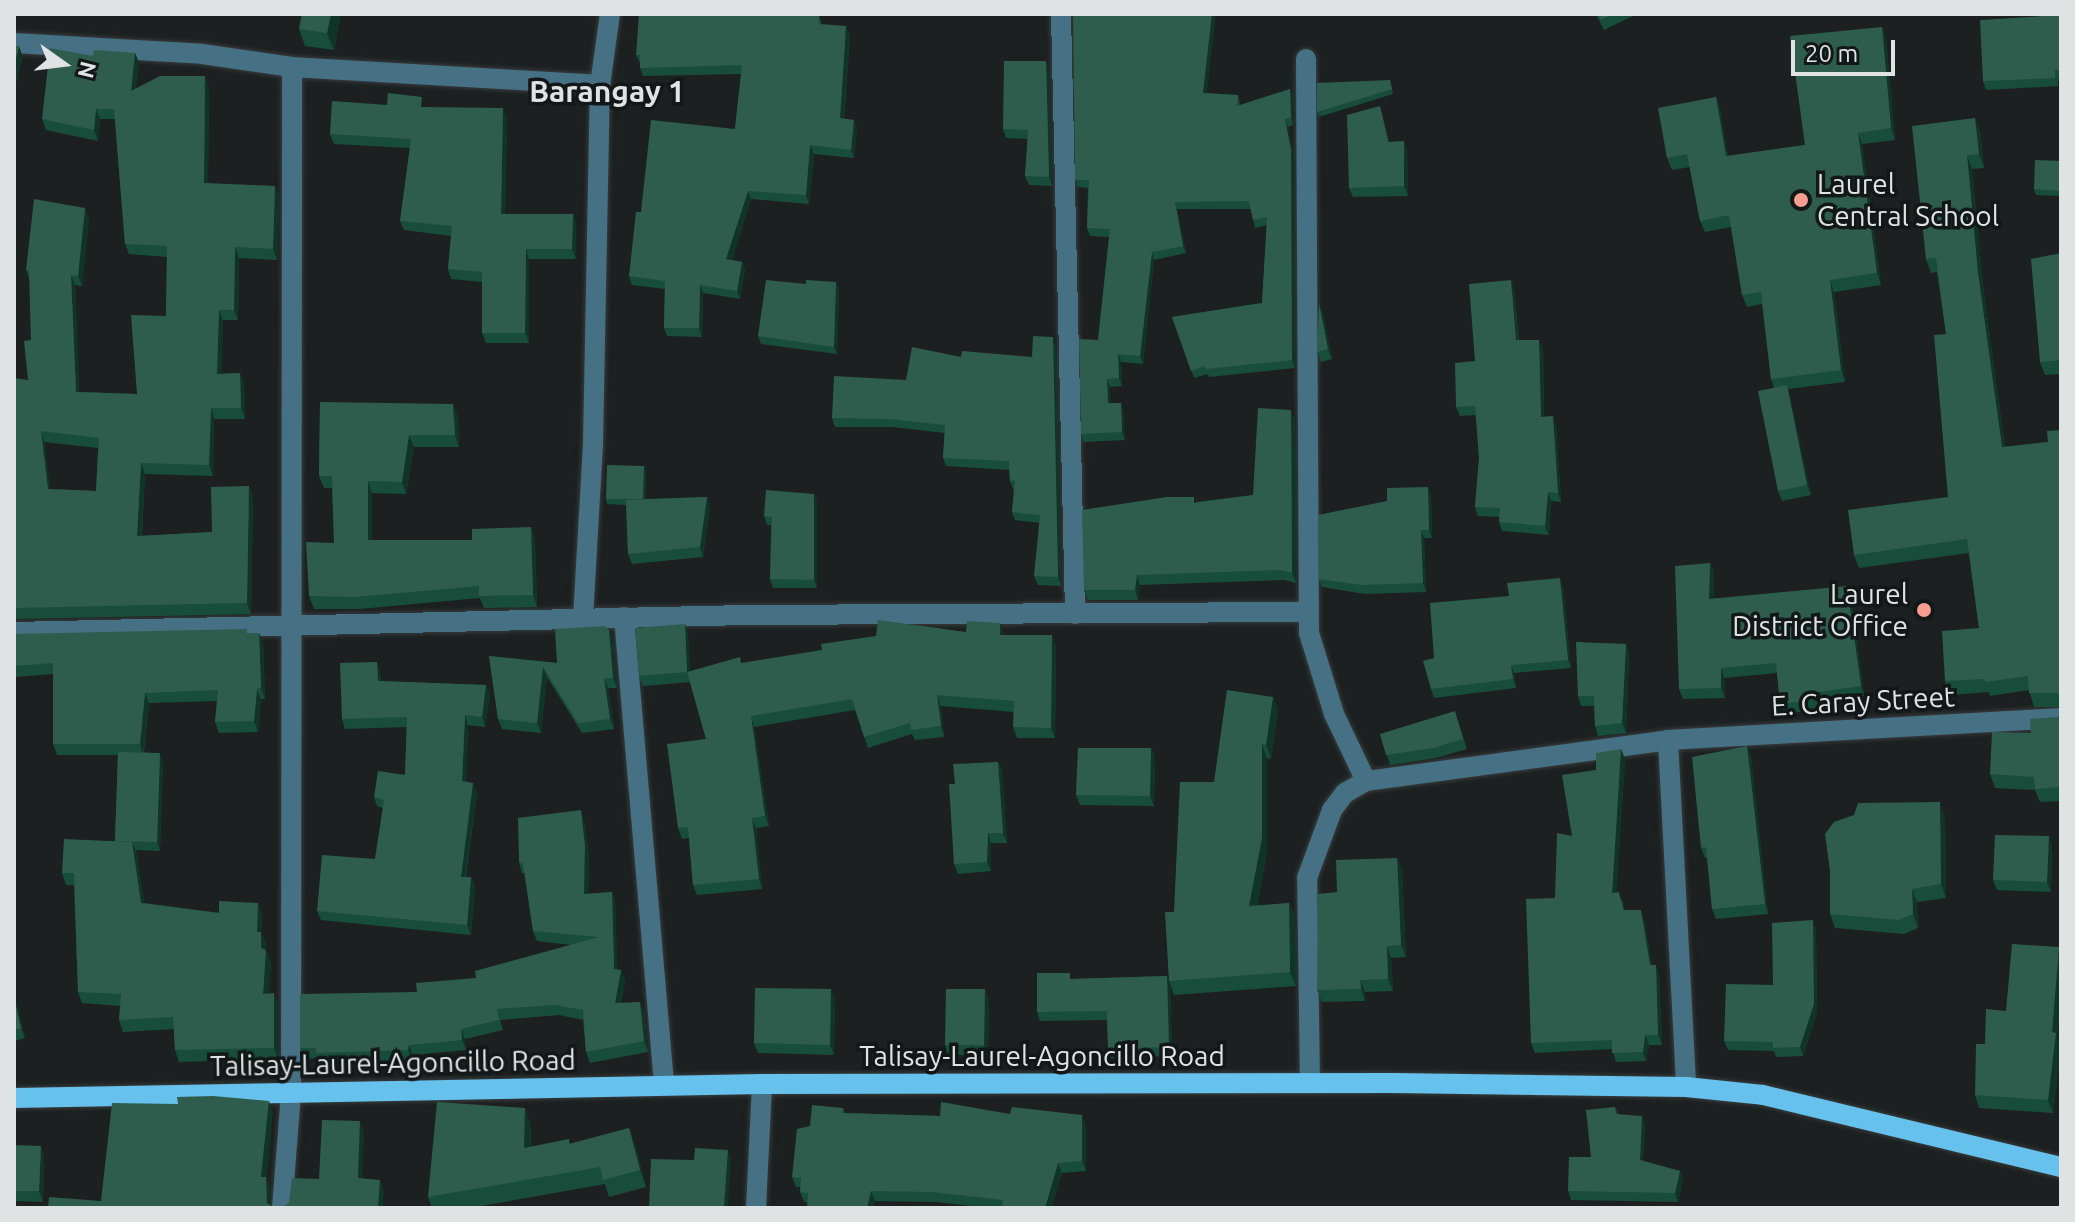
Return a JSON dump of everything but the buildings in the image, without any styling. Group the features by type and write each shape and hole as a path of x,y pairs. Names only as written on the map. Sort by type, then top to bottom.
{"main road":[{"name":"Talisay-Laurel-Agoncillo Road","path":"14,1098 762,1084 1310,1083 1686,1087 1763,1095 2061,1167"}],"street":[{"path":"583,618 593,444 600,85 610,14"},
{"path":"1061,14 1075,614"},
{"path":"14,43 202,54 292,67 600,85"},
{"path":"1306,59 1309,633 1334,714 1366,781 1345,793 1332,810 1307,878 1310,1083"},
{"path":"282,1208 291,1093 292,67"},
{"path":"14,632 624,617 1308,612"},
{"path":"624,617 664,1085"},
{"name":"E. Caray Street","path":"1366,781 1668,740 2061,718"},
{"path":"1668,740 1686,1087"},
{"path":"756,1208 762,1084"}],"place":[{"name":"Laurel Central School","path":"1801,200"},
{"name":"Laurel District Office","path":"1924,610"}],"district":[{"name":"Barangay 1","path":"607,91"}]}
